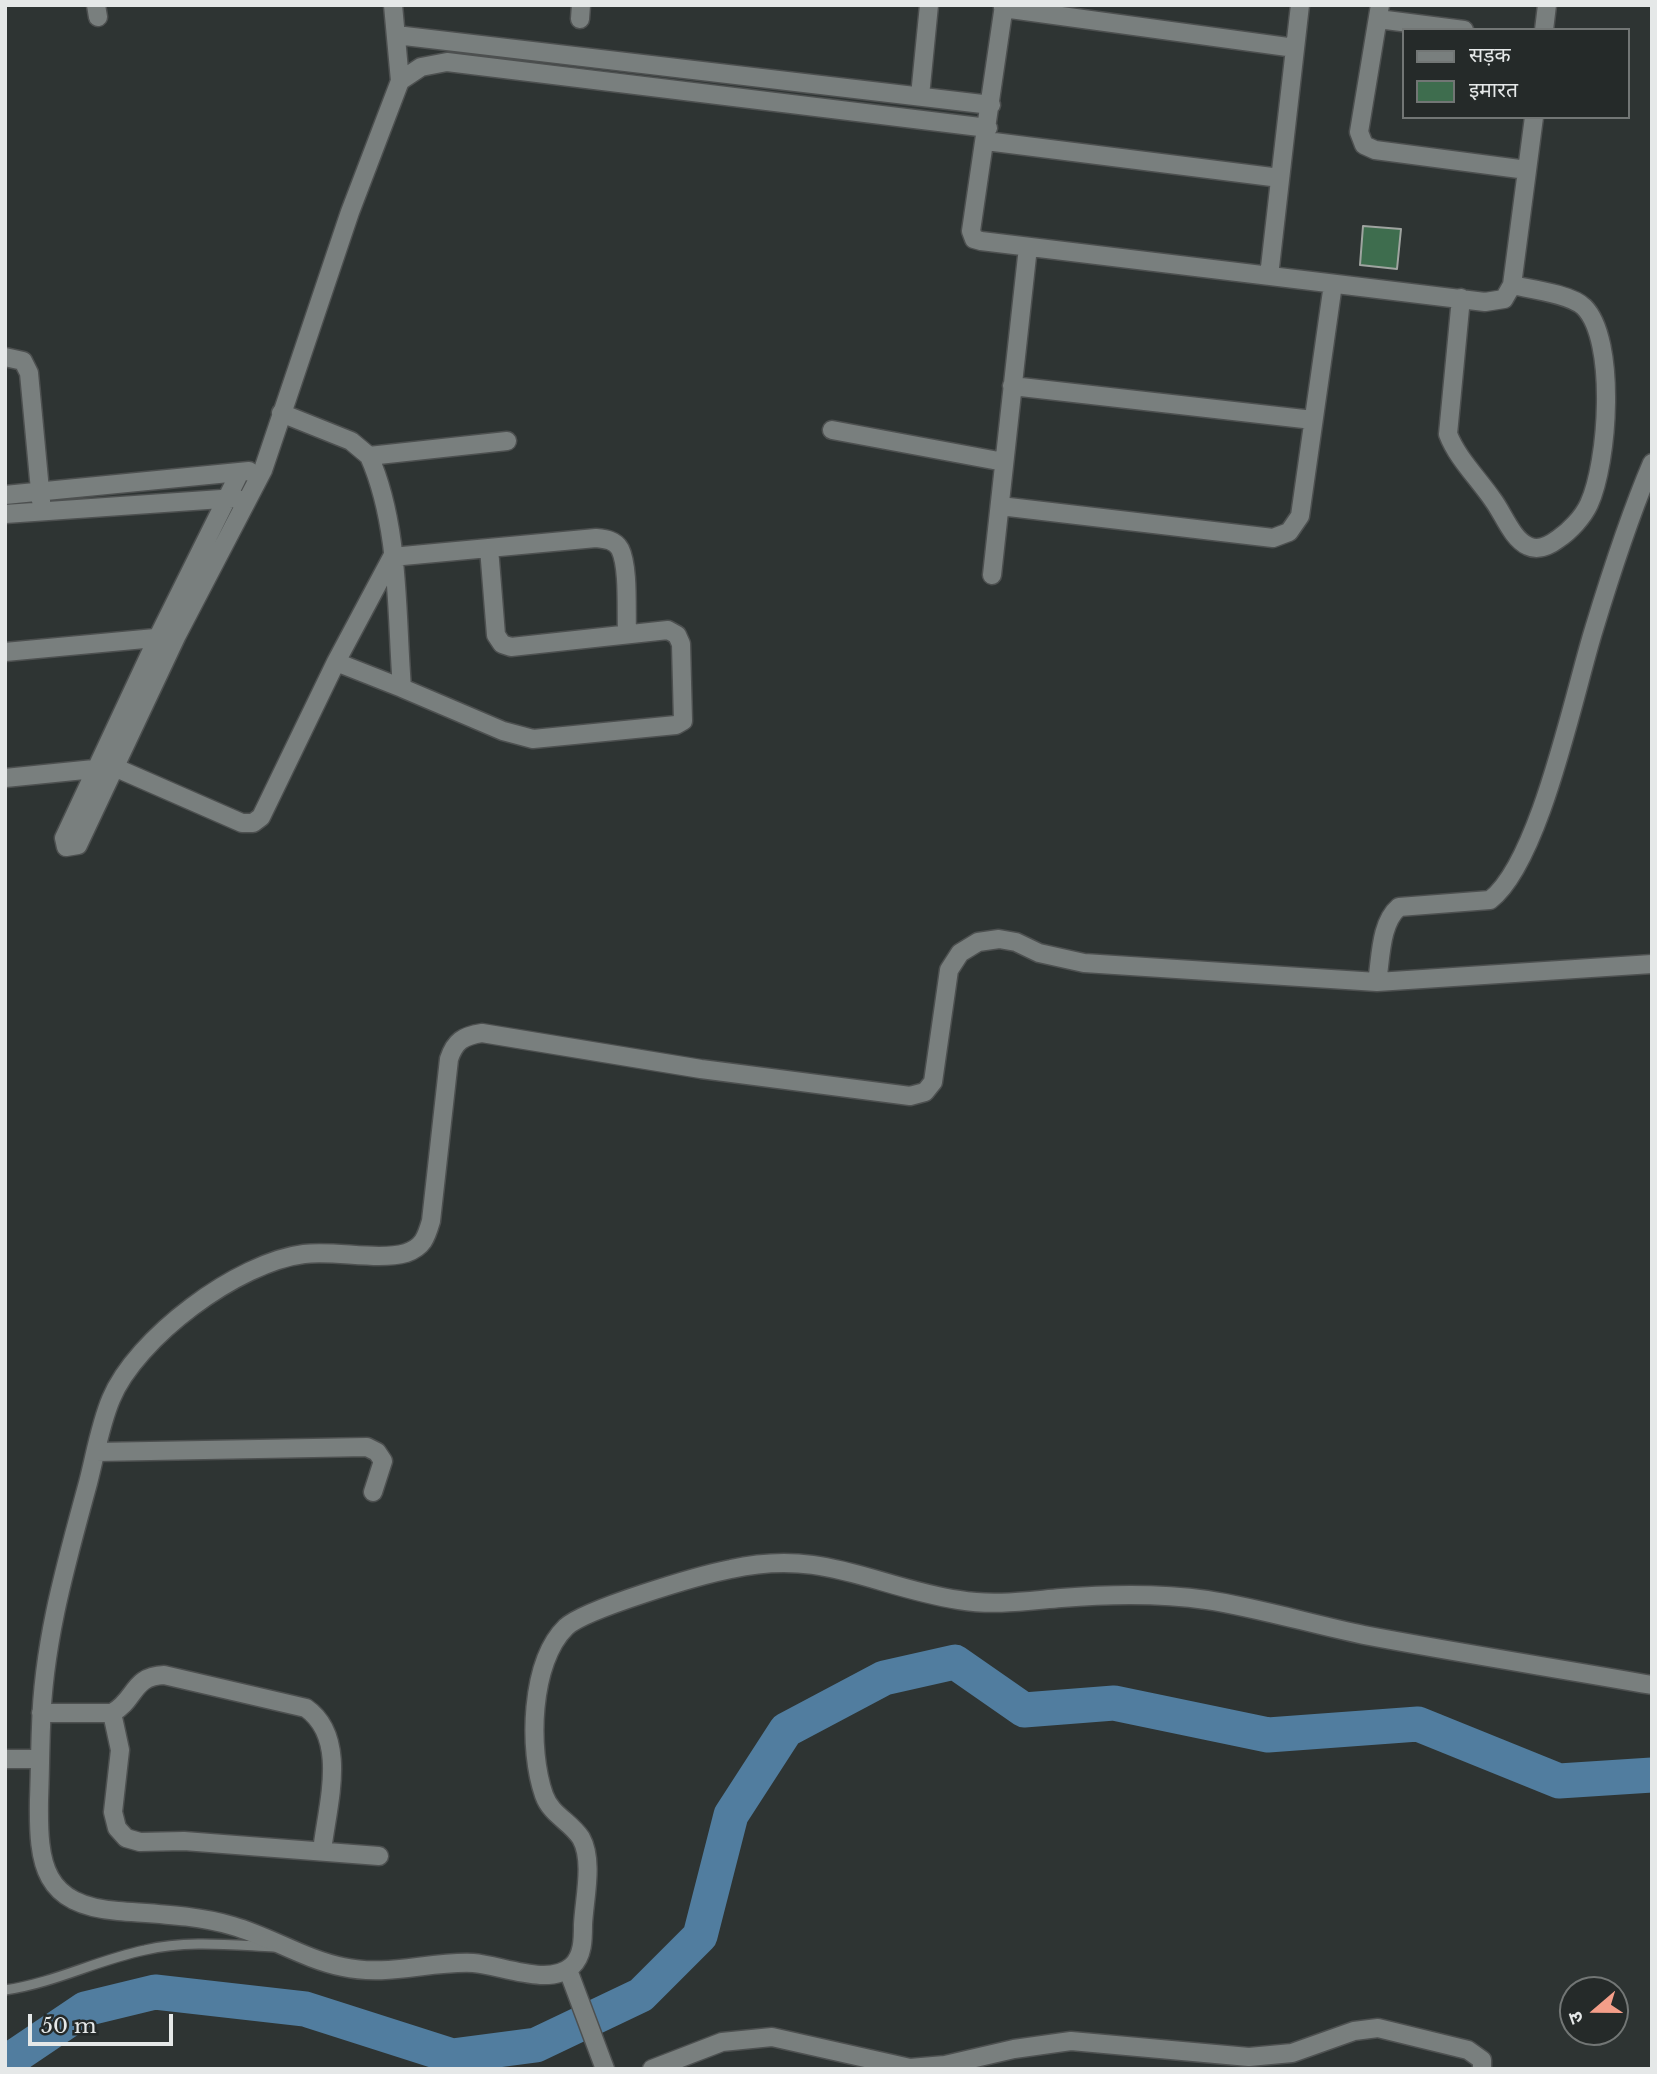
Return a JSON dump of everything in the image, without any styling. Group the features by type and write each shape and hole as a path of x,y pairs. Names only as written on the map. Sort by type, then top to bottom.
{"street":[{"path":"240,472 95,769 64,838 64,844 70,848 78,845 177,635 262,470 350,212 400,81 393,5"},
{"path":"920,96 929,5"},
{"path":"1269,276 1300,5"},
{"path":"1544,28 1547,5"},
{"path":"1295,48 1004,7 971,231 974,239 1485,302 1504,299 1512,285 1534,119"},
{"path":"1455,28 1379,12 1359,132 1364,145 1375,150 1527,170"},
{"path":"396,35 991,105"},
{"path":"400,81 421,67 447,62 987,135 1280,178"},
{"path":"992,575 1028,247"},
{"path":"1000,506 1273,538 1289,532 1300,516 1334,284"},
{"path":"1461,298 1448,434 1454,449 1494,501 1515,534 1528,547 1541,548 1569,531 1589,504 1603,445 1608,404 1595,324 1583,305 1557,295 1512,285"},
{"path":"5,357 23,361 29,373 41,510"},
{"path":"1013,386 1313,420"},
{"path":"281,413 351,441 369,456 379,479 392,557 402,688"},
{"path":"832,430 1004,462"},
{"path":"369,456 507,440"},
{"path":"1377,982 1387,925 1390,915 1399,907 1490,900 1509,881 1540,813 1630,517 1652,463"},
{"path":"5,495 262,470"},
{"path":"5,514 248,497"},
{"path":"392,557 596,538 611,540 620,548 623,560 627,632"},
{"path":"336,662 503,731 533,739 676,725 683,722 681,644 677,635 668,630 627,632 511,647 502,644 496,635 489,548"},
{"path":"5,778 114,767 242,823 253,823 261,817 336,662 392,557"},
{"path":"5,652 177,635"},
{"path":"570,1974 553,1975 473,1963 443,1963 405,1971 347,1969 281,1948 235,1926 176,1916 92,1909 67,1899 47,1877 39,1845 41,1713 47,1640 111,1397 139,1353 188,1312 242,1274 297,1254 395,1255 414,1251 426,1240 431,1222 449,1059 454,1045 467,1035 482,1033 701,1069 910,1096 925,1092 933,1082 949,970 960,953 978,942 1007,941 1040,953 1084,963 1377,982 1652,964"},
{"path":"96,1452 367,1447 377,1452 383,1461 373,1492"},
{"path":"570,1974 579,1959 583,1938 585,1849 579,1834 550,1809 541,1787 535,1732 537,1698 549,1652 567,1626 592,1612 730,1569 785,1561 839,1567 955,1600 1003,1604 1134,1593 1209,1600 1451,1652 1652,1685"},
{"path":"41,1713 112,1713 122,1708 142,1680 164,1675 306,1708 321,1718 330,1738 331,1763 322,1851"},
{"path":"112,1713 120,1749 113,1812 117,1828 126,1838 140,1842 184,1841 379,1856"},
{"path":"5,1759 40,1759"},
{"path":"570,1974 604,2065"},
{"path":"652,2069 722,2042 772,2037 910,2068 945,2065 1014,2049 1071,2041 1249,2057 1292,2053 1354,2031 1378,2028 1468,2050 1482,2060 1482,2069"}],"lane":[{"path":"5,1990 30,1987 144,1950 191,1944 281,1948"}],"building":[{"path":"1363,226 1401,229 1397,269 1360,265"}],"waterway":[{"path":"5,2063 85,2009 155,1992 305,2009 452,2056 536,2045 641,1995 700,1936 731,1815 786,1730 884,1678 955,1662 1024,1710 1114,1703 1268,1735 1418,1724 1559,1781 1652,1775"}]}
